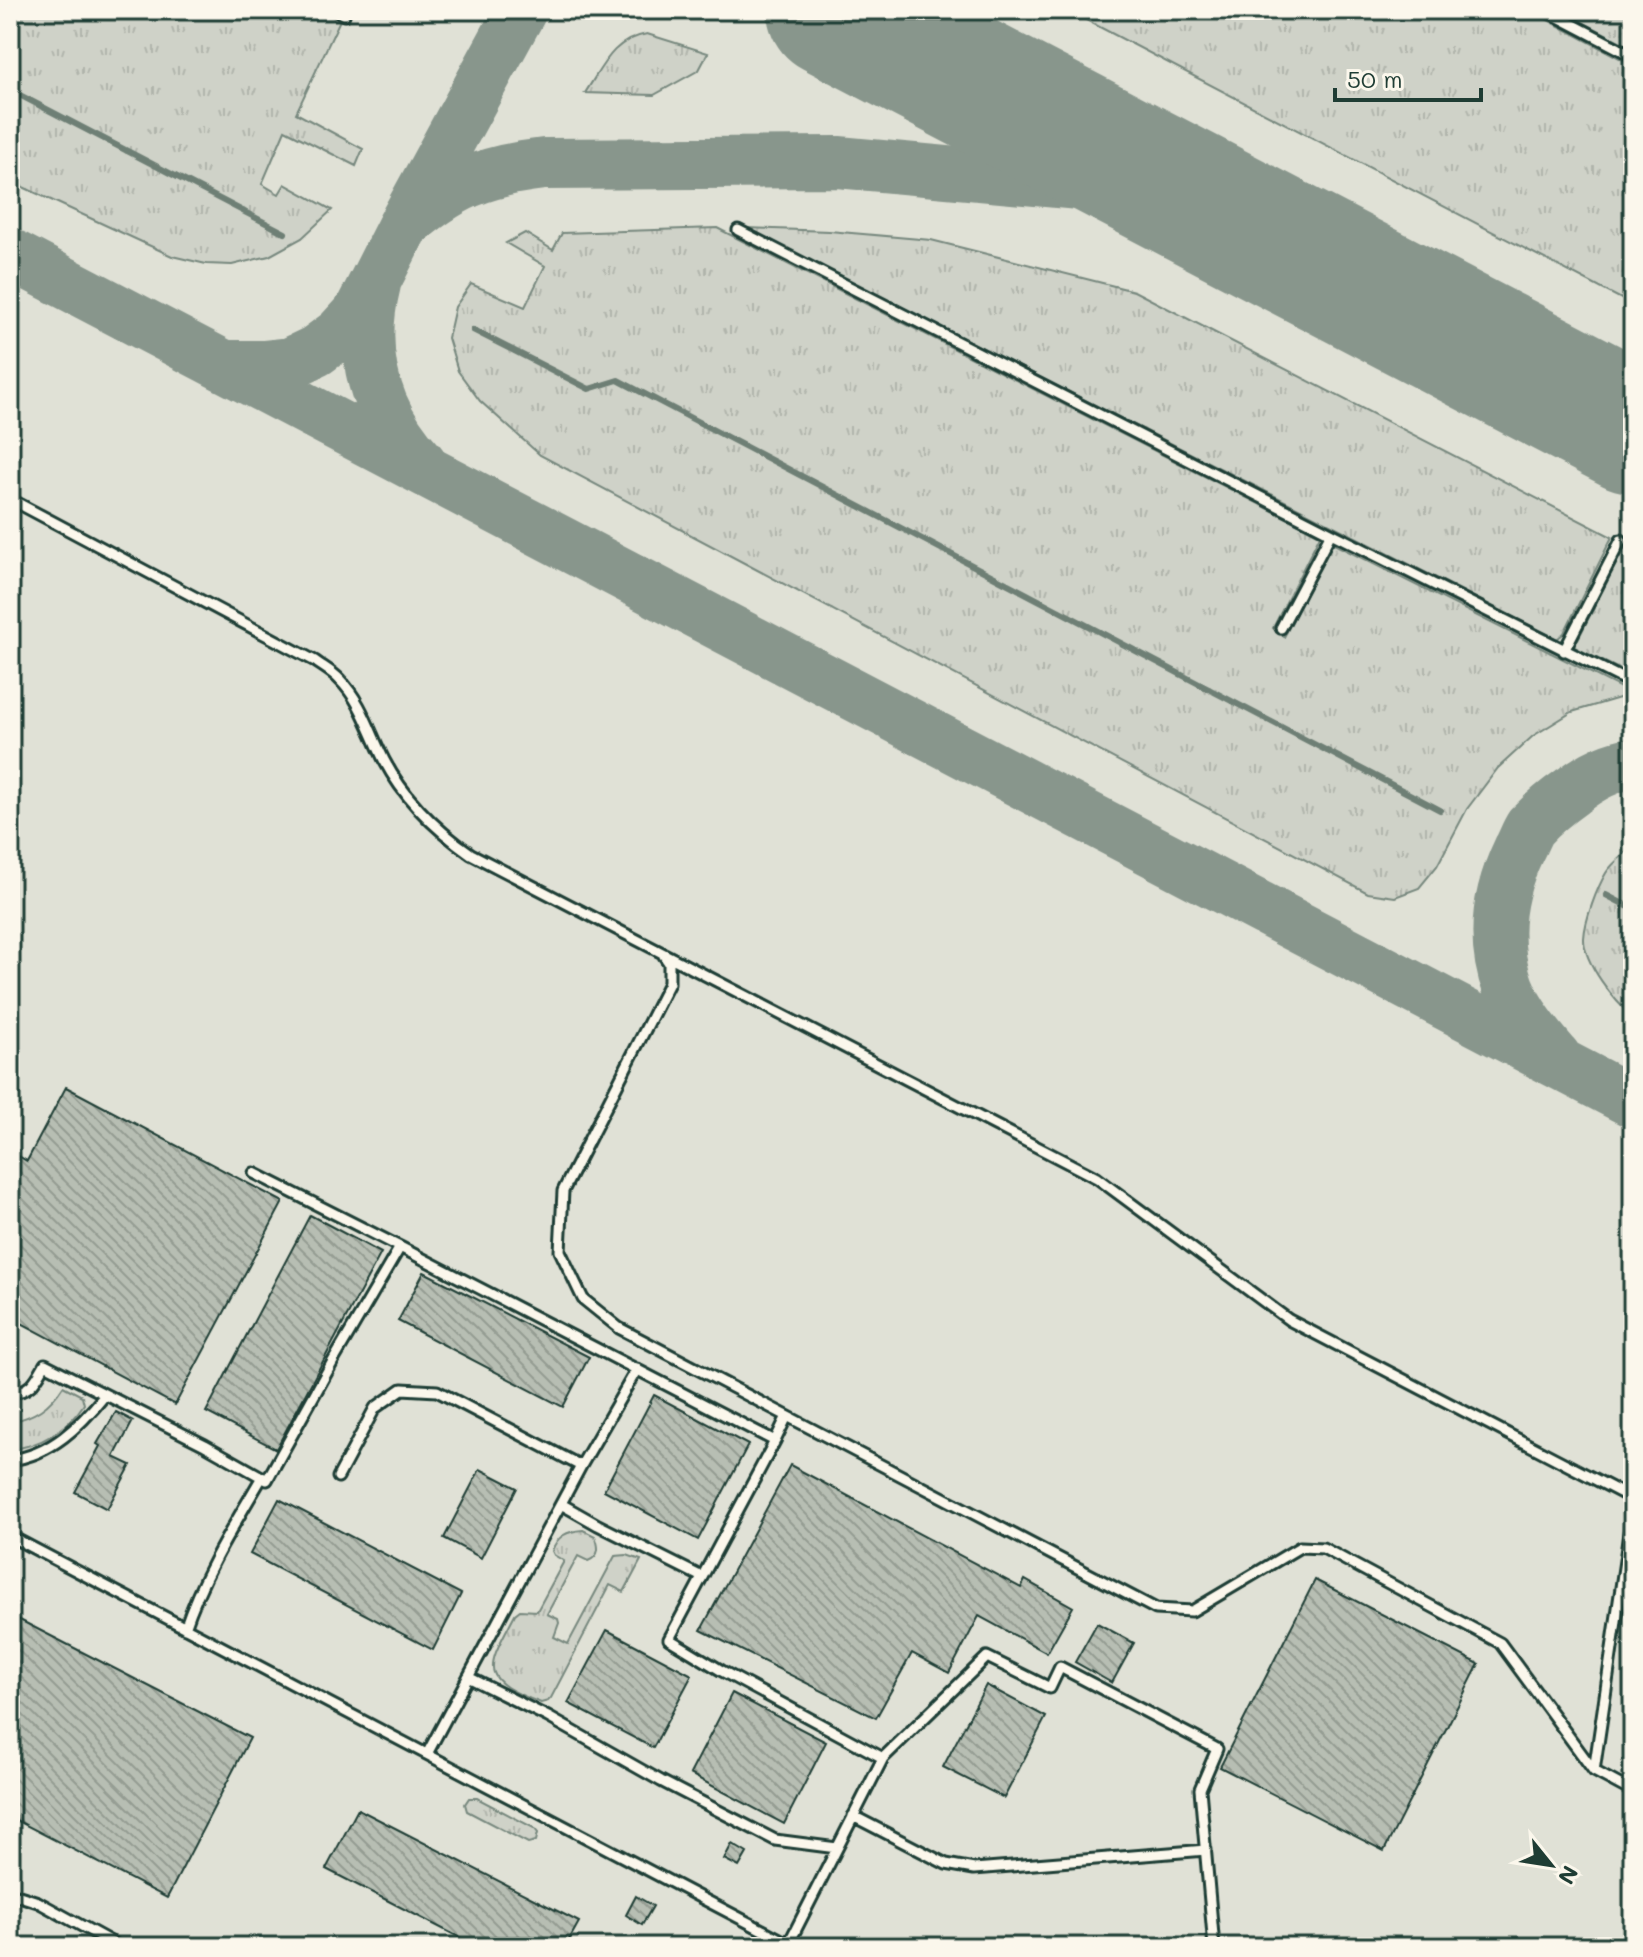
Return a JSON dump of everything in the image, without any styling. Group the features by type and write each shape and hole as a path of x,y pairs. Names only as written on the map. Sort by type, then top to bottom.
{"lane":[{"path":"1545,10 1633,56"},
{"path":"738,230 1633,684"},
{"path":"10,499 315,661 338,678 354,697 384,761 420,813 471,854 1097,1178 1289,1320 1633,1499"},
{"path":"1281,628 1331,533"},
{"path":"1564,651 1621,540"},
{"path":"661,952 669,963 669,983 563,1191 560,1251 583,1299 619,1328 1156,1609 1192,1611 1300,1547 1323,1548 1500,1643 1594,1771 1633,1792"},
{"path":"254,1173 775,1441"},
{"path":"10,1393 30,1388 45,1364 267,1480 400,1247"},
{"path":"427,1754 581,1466 637,1369"},
{"path":"338,1477 375,1408 402,1389 437,1391 581,1466"},
{"path":"10,1460 24,1458 57,1443 82,1423 105,1395"},
{"path":"787,1416 669,1639 883,1758"},
{"path":"185,1628 193,1602 262,1477"},
{"path":"561,1504 702,1577"},
{"path":"1594,1771 1633,1506"},
{"path":"10,1536 792,1945 883,1758 987,1657 1050,1688 1060,1667 1217,1749 1200,1789 1214,1947"},
{"path":"468,1677 775,1840 837,1848"},
{"path":"853,1816 946,1864 974,1869 1206,1850"},
{"path":"10,1893 38,1902 120,1947"}],"shaded area":[{"path":"10,10 1633,10 1633,1947 10,1947"}],"green space":[{"path":"10,10 319,10 340,20 296,113 363,149 356,166 285,130 262,184 279,194 285,184 332,210 302,238 269,256 232,265 206,264 172,256 10,181"},
{"path":"1067,10 1529,10 1633,65 1633,305"},
{"path":"1559,10 1633,10 1633,48"},
{"path":"647,34 708,53 699,70 654,95 585,93 617,48"},
{"path":"717,228 1320,535 1273,628 1284,637 1332,543 1633,694 1572,712 1533,736 1498,768 1467,809 1437,866 1419,888 1395,897 1368,893 540,455 480,401 458,371 448,338 455,307 471,284 525,307 545,266 506,243 525,233 553,250 562,233"},
{"path":"746,228 931,240 1134,291 1612,537 1564,633 1557,639"},
{"path":"1627,542 1633,546 1633,676 1574,647"},
{"path":"1633,846 1633,1017 1609,992 1594,970 1584,938 1595,895 1606,873"},
{"path":"63,1386 82,1396 84,1404 77,1413 52,1435 32,1445 10,1449 10,1422 41,1410"},
{"path":"583,1530 595,1536 598,1550 588,1561 578,1556 547,1614 558,1619 554,1637 568,1644 615,1556 627,1555 641,1560 624,1592 610,1585 551,1698 541,1703 520,1694 497,1678 493,1669 494,1659 515,1614 520,1610 537,1611 564,1561 552,1551 557,1542 567,1533"},
{"path":"469,1798 477,1798 534,1828 538,1833 536,1841 528,1843 467,1811 465,1804"}],"building":[{"path":"66,1087 283,1202 175,1405 10,1317 10,1151 27,1161"},
{"path":"310,1215 381,1253 276,1449 206,1412"},
{"path":"424,1272 589,1357 563,1407 398,1321"},
{"path":"654,1395 748,1445 698,1540 604,1490"},
{"path":"116,1412 133,1421 114,1457 131,1465 107,1509 75,1492"},
{"path":"790,1465 1021,1588 1025,1580 1073,1607 1047,1653 979,1616 949,1673 912,1653 876,1718 701,1630"},
{"path":"480,1469 517,1488 481,1558 444,1538"},
{"path":"279,1499 461,1594 433,1650 250,1554"},
{"path":"1315,1580 1479,1664 1384,1851 1220,1767"},
{"path":"10,1615 250,1738 167,1898 10,1817"},
{"path":"1097,1623 1134,1643 1112,1683 1075,1662"},
{"path":"607,1630 692,1675 653,1748 568,1703"},
{"path":"986,1685 1046,1717 1004,1798 943,1767"},
{"path":"732,1693 826,1742 784,1824 690,1774"},
{"path":"358,1809 579,1922 565,1947 478,1947 326,1869"},
{"path":"732,1844 747,1853 739,1867 724,1859"},
{"path":"636,1896 653,1906 642,1925 626,1915"}],"waterway":[{"path":"10,90 285,233"},
{"path":"473,330 589,389 618,380 1440,810"},
{"path":"1606,895 1633,909"}],"taxiway":[{"path":"225,366 291,363 316,351 339,334 360,311 521,10"},
{"path":"850,10 857,22"},
{"path":"403,226 436,200 468,182 502,171 544,164 838,162 1187,194"},
{"path":"10,254 1633,1102"},
{"path":"375,284 368,333 374,380 391,423 421,463"},
{"path":"1556,1058 1517,1006 1508,987 1498,934 1506,883 1527,832 1540,817 1593,777 1608,769 1633,763"}],"runway":[{"path":"833,10 1633,427"}]}
